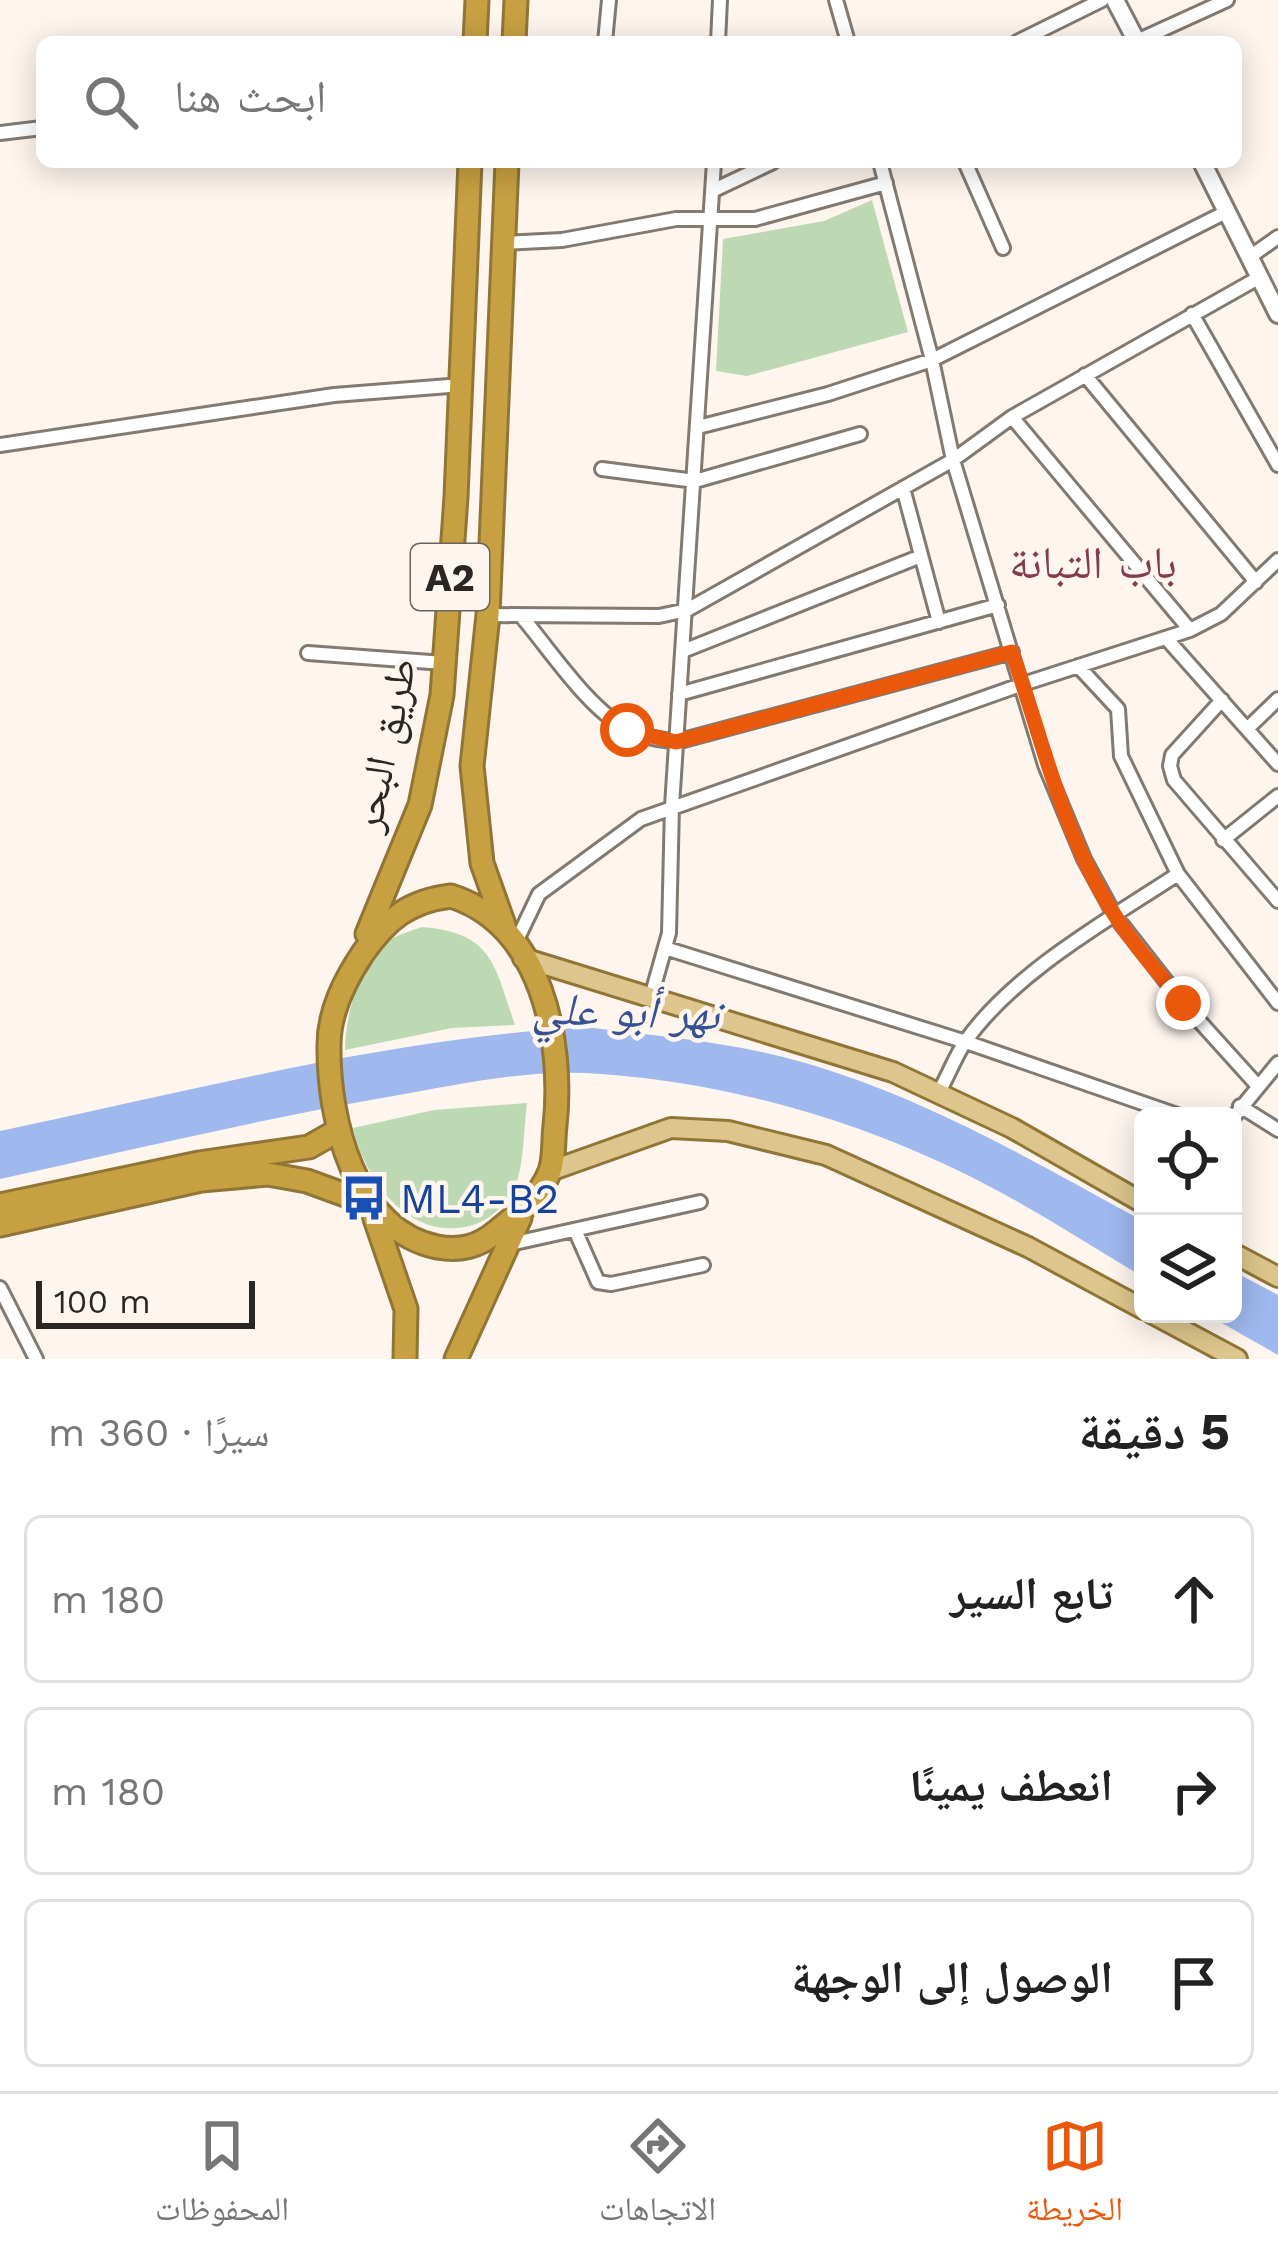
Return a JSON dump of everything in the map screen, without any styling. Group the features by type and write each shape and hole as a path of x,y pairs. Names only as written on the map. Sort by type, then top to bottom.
{"highway":[{"path":"475,36 477,0"},
{"path":"514,36 516,0"},
{"name":"طريق البحر","path":"348,975 420,805 444,664 470,168"},
{"name":"طريق البحر","path":"507,168 488,615 472,766 482,863 514,942"},
{"name":"A2","path":"405,1359 406,1309 339,1130 328,1044 334,1008 348,975 383,924 420,900 451,896 473,903 514,942 539,984 550,1019 558,1094 550,1171 524,1211 456,1359"},
{"path":"0,1205 200,1163 310,1147 339,1130"},
{"path":"0,1225 201,1180 268,1174 307,1181 370,1204"},
{"name":"A2","path":"370,1204 424,1244 455,1250 483,1243 524,1211"}],"main road":[{"path":"514,942 651,997 893,1072 940,1092 1134,1198"},
{"path":"550,1171 671,1128 728,1131 826,1155 1028,1247 1134,1304"},
{"path":"1242,1258 1278,1277"},
{"path":"1170,1323 1237,1359"}],"street":[{"path":"606,36 609,0"},
{"path":"718,36 720,0"},
{"path":"836,0 846,36"},
{"path":"1029,36 1102,0"},
{"path":"1115,0 1134,36"},
{"path":"1148,36 1227,0"},
{"path":"0,133 36,129"},
{"path":"651,997 665,948 715,168"},
{"path":"714,190 760,168"},
{"path":"882,168 932,360 952,460 1045,765 1084,859 1115,916 1183,1003 1257,1085"},
{"path":"968,168 1003,248"},
{"path":"1205,168 1278,314"},
{"path":"502,243 562,240 676,219 770,217 886,184"},
{"path":"698,427 827,394 932,360 1228,211"},
{"path":"1251,256 1278,237"},
{"path":"488,615 667,615 687,610 952,460 1012,417 1261,277"},
{"path":"1192,314 1278,465"},
{"path":"1084,376 1256,582"},
{"path":"0,445 334,395 462,385"},
{"path":"1012,417 1190,630"},
{"path":"602,470 695,481 860,434"},
{"path":"903,488 939,622"},
{"path":"683,651 921,556"},
{"path":"514,942 550,883 641,819 1190,630 1221,614 1278,560"},
{"path":"679,694 998,605"},
{"path":"522,617 618,724 640,735 676,742 1012,652"},
{"path":"1166,638 1278,764"},
{"path":"308,652 444,664"},
{"path":"1078,666 1118,709 1121,756 1178,874 1278,1003"},
{"path":"1247,729 1278,699"},
{"path":"1222,700 1172,755 1170,766 1174,780 1278,901"},
{"path":"1223,840 1278,796"},
{"path":"940,1092 966,1042 1045,965 1178,874"},
{"path":"665,948 966,1042 1154,1107"},
{"path":"1241,1107 1278,1063"},
{"path":"1242,1114 1278,1130"},
{"path":"508,1244 700,1202"},
{"path":"575,1230 598,1282 611,1284 703,1265"},
{"path":"0,1288 36,1359"}],"green space":[{"path":"872,200 908,332 747,376 716,371 723,239 824,221"},
{"path":"422,927 446,930 478,945 495,969 515,1025 452,1028 345,1050 351,1007 368,965 390,940"},
{"path":"527,1103 520,1168 512,1192 488,1218 453,1228 432,1226 396,1205 369,1170 353,1128 434,1110"}],"water":[{"path":"585,1027 695,1040 776,1055 847,1076 935,1112 1134,1216 1134,1272 1002,1193 858,1129 757,1098 601,1074 523,1075 445,1087 0,1179 0,1131 364,1054"},
{"path":"1242,1276 1278,1295 1278,1355 1222,1323 1242,1323"}],"place":[{"name":"ML4-B2","path":"364,1198"}],"district":[{"name":"باب التبانة","path":"1093,562"}],"route":[{"path":"627,730 676,742 1012,652 1045,765 1084,859 1115,916 1183,1003"}],"water label":[{"name":"نهر أبو علي","path":"626,1011"}]}
